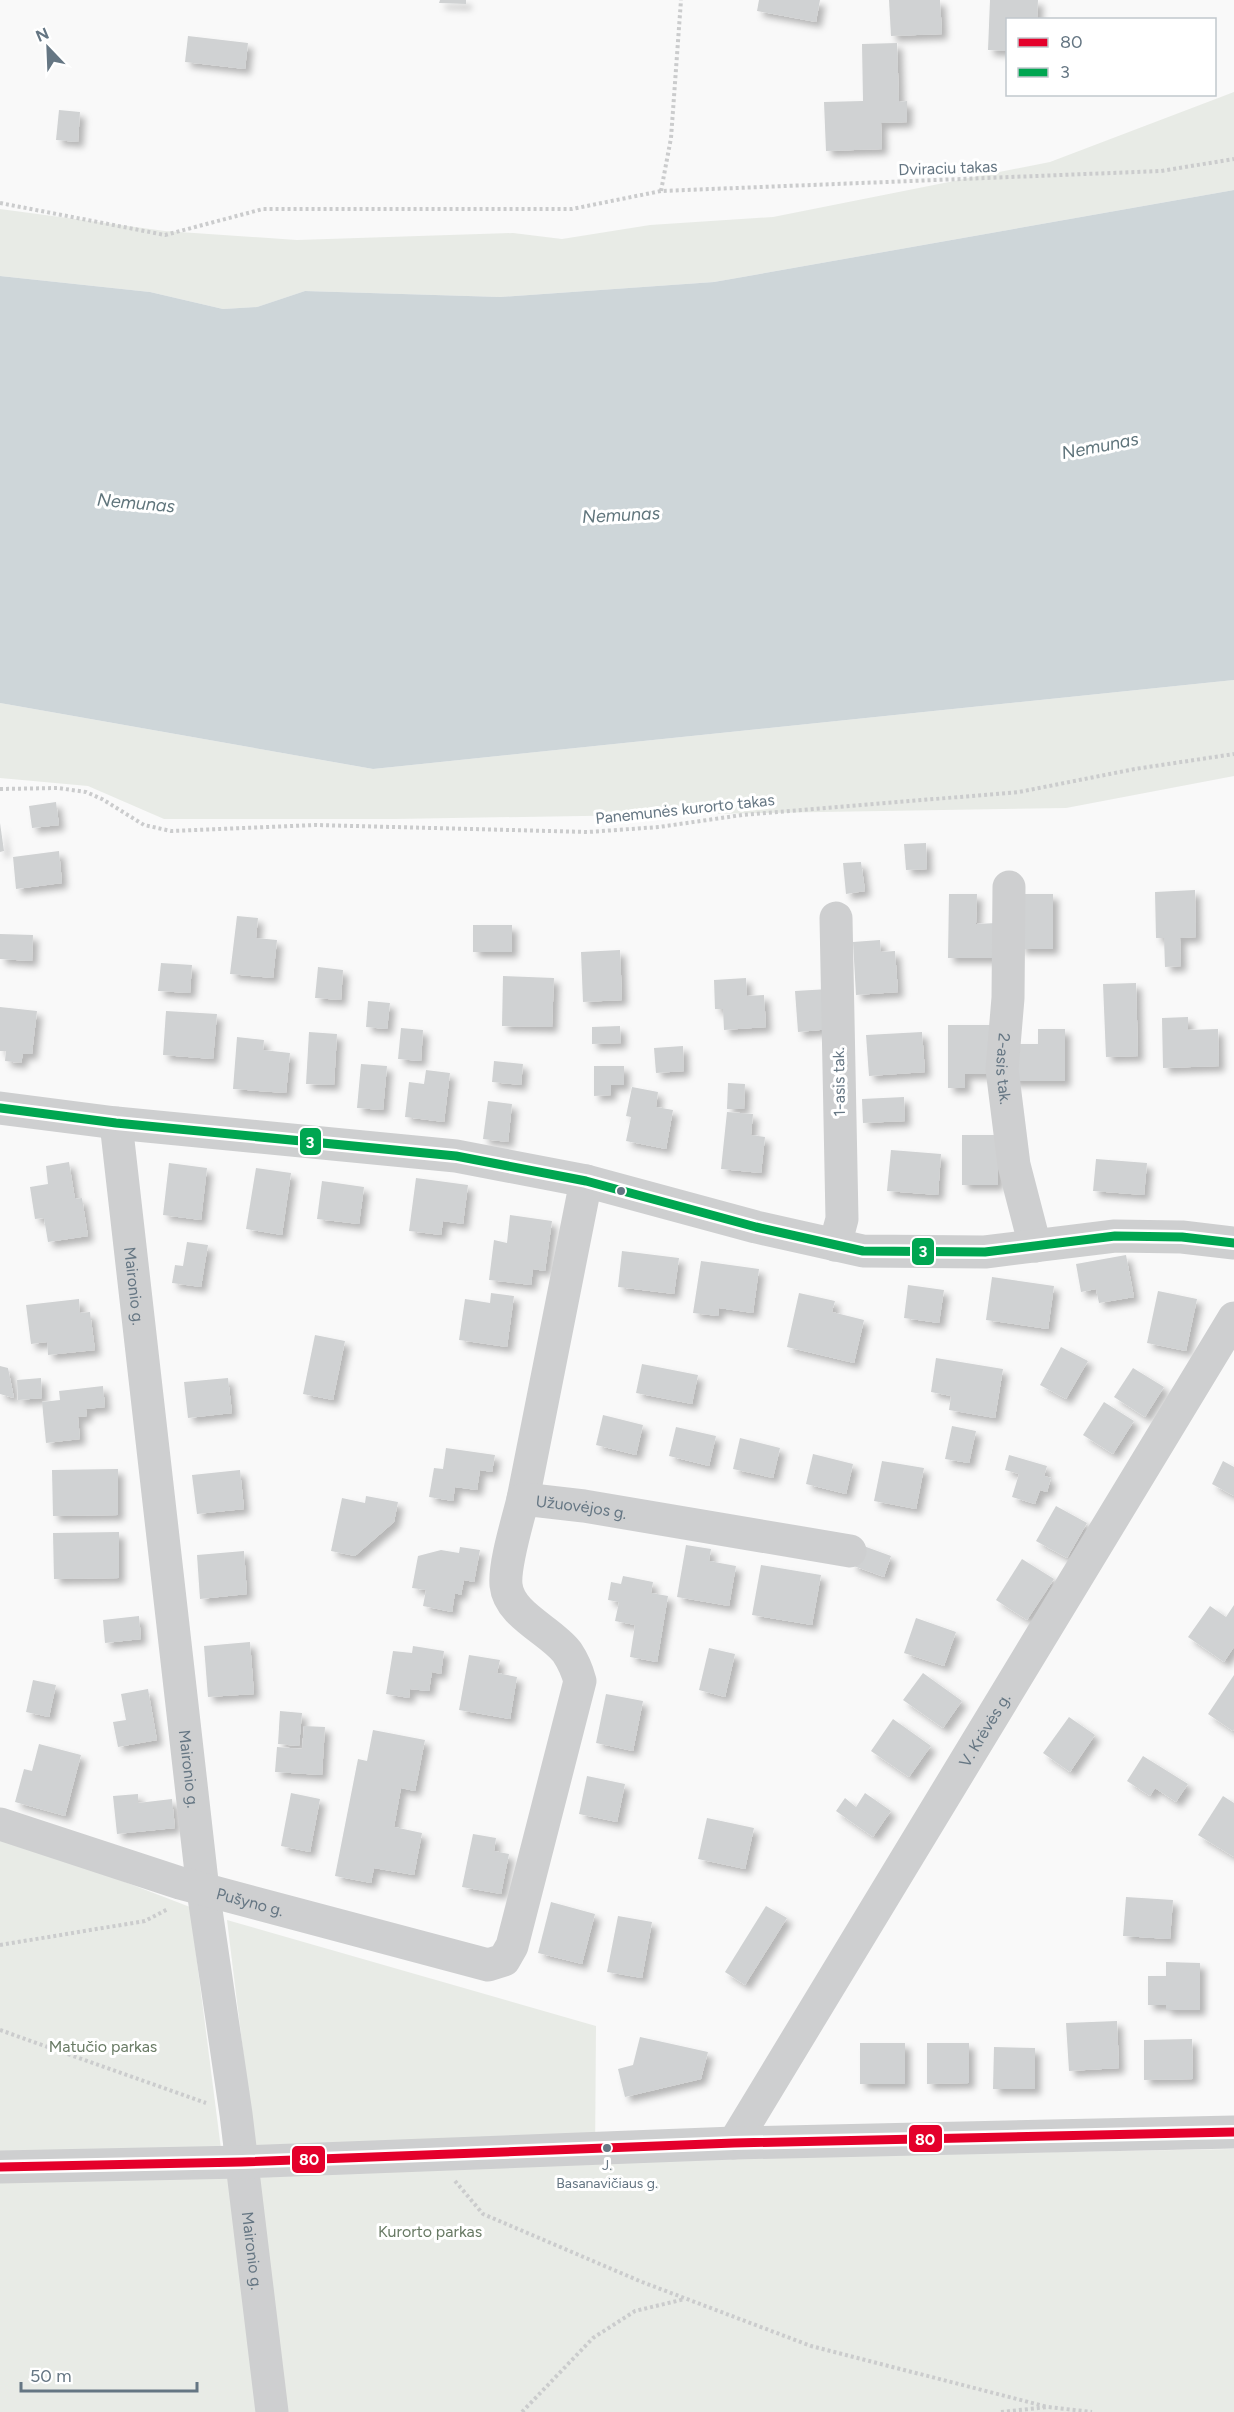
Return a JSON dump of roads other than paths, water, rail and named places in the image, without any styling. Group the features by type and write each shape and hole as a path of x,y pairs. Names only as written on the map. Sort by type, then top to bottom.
{"street":[{"name":"2-asis tak.","path":"1009,887 1008,998 1002,1069 1014,1165 1035,1246"},
{"name":"1-asis tak.","path":"835,1245 842,1219 836,918"},
{"path":"0,1108 116,1123 456,1156 586,1181 756,1227 863,1251 985,1252 1115,1236 1182,1238 1234,1243"},
{"name":"Maironio g.","path":"116,1123 191,1887 236,2114 272,2412"},
{"path":"523,1499 586,1181"},
{"name":"V. Krėvės g.","path":"734,2143 1234,1317"},
{"name":"Užuovėjos g.","path":"504,1960 512,1946 579,1681 576,1667 565,1650 512,1602 506,1585 513,1538 523,1499 584,1506 850,1551"},
{"name":"Pušyno g.","path":"0,1824 191,1887 488,1965 504,1960"},
{"path":"0,2167 242,2162 734,2143 1234,2132"}],"water":[{"name":"Nemunas","path":"1234,190 1234,680 373,769 0,703 0,276 150,292 223,309 257,307 305,291 500,297 714,282"}],"place":[{"name":"J. Basanavičiaus g.","path":"607,2148"}],"park label":[{"name":"Matučio parkas","path":"103,2046"},
{"name":"Kurorto parkas","path":"430,2231"}]}
